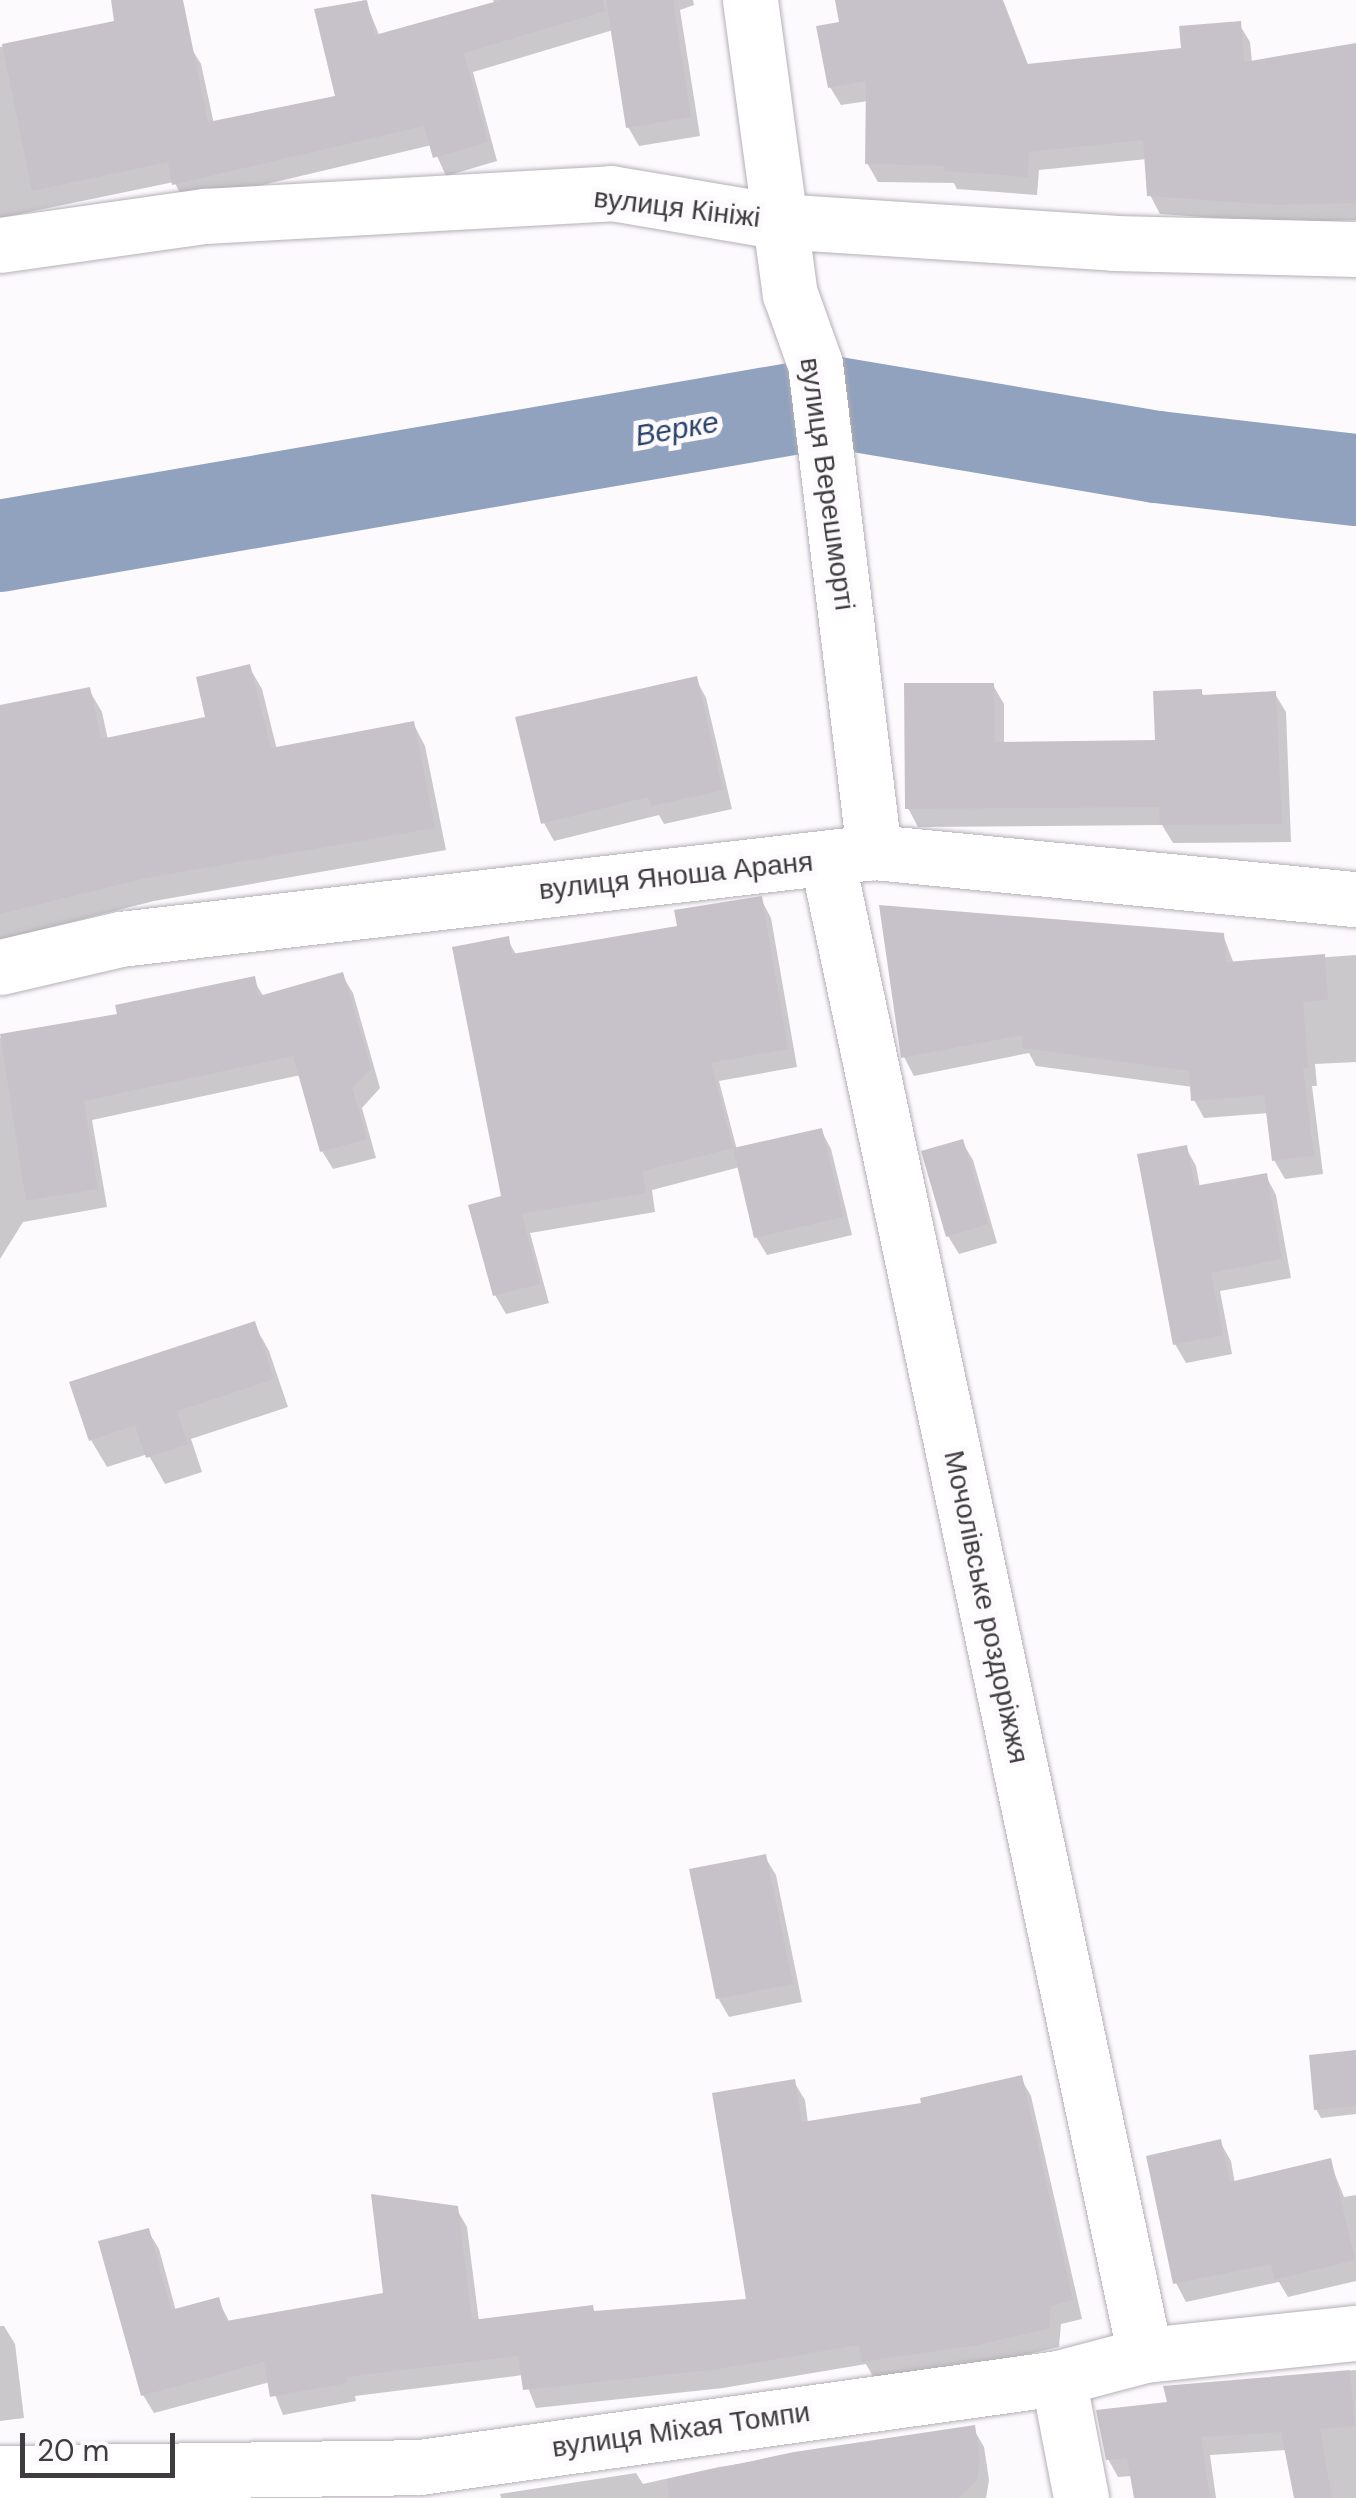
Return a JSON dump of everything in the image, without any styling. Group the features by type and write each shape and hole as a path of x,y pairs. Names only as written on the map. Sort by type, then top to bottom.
{"street":[{"name":"вулиця Верешморті","path":"750,0 777,221 790,294 816,364 851,856"},
{"name":"вулиця Кініжі","path":"0,244 205,216 611,194 777,221 1114,243 1356,249"},
{"name":"вулиця Яноша Араня","path":"0,967 120,939 851,856 1356,899"},
{"name":"Мочолівське роздоріжжя","path":"851,856 1145,2355"},
{"name":"вулиця Міхая Томпи","path":"0,2473 420,2467 1058,2378 1145,2355 1356,2333"},
{"path":"1058,2378 1081,2498"}],"building":[{"path":"111,0 183,0 208,122 335,96 314,9 367,0 375,35 501,0 603,0 605,11 464,53 488,142 433,158 424,126 172,185 168,162 32,191 2,44 114,21"},
{"path":"606,0 673,0 691,117 626,128"},
{"path":"835,0 1002,0 1027,64 1181,48 1179,26 1241,21 1244,62 1356,43 1356,203 1274,205 1147,196 1143,140 1029,152 1028,177 944,171 944,166 865,164 866,81 828,88 816,26 839,22"},
{"path":"250,664 271,748 414,721 435,828 141,879 0,914 0,705 90,687 101,739 205,717 196,677"},
{"path":"697,676 723,790 651,806 648,797 541,824 515,717"},
{"path":"904,683 994,683 995,742 1155,740 1153,691 1202,689 1202,695 1276,691 1282,824 1160,825 1159,807 905,809"},
{"path":"762,896 788,1049 711,1063 733,1148 643,1171 646,1193 522,1214 540,1284 493,1296 468,1205 501,1196 452,947 509,936 512,954 677,926 674,910"},
{"path":"879,905 1224,933 1226,962 1325,954 1328,1000 1303,1002 1308,1068 1303,1068 1314,1156 1272,1161 1264,1095 1191,1101 1189,1071 1023,1048 1022,1035 901,1058"},
{"path":"343,972 371,1069 352,1088 367,1139 320,1152 293,1056 84,1101 98,1189 26,1201 0,1034 117,1014 115,1005 255,976 259,996"},
{"path":"822,1128 843,1217 754,1238 733,1148"},
{"path":"963,1139 988,1224 946,1237 921,1151"},
{"path":"1187,1145 1195,1186 1267,1173 1282,1259 1211,1273 1223,1335 1173,1345 1137,1154"},
{"path":"255,1321 274,1379 177,1411 188,1444 146,1458 135,1425 89,1441 69,1382"},
{"path":"766,1854 793,1984 716,1999 689,1869"},
{"path":"1356,2050 1356,2106 1314,2110 1309,2055"},
{"path":"1022,2075 1073,2300 1051,2306 1049,2328 979,2345 862,2362 859,2345 711,2370 523,2390 518,2356 346,2377 347,2383 270,2397 264,2362 141,2396 98,2241 149,2228 171,2310 219,2297 226,2321 383,2293 371,2194 458,2206 472,2320 593,2305 594,2311 746,2299 712,2093 795,2079 802,2122 921,2103 920,2098"},
{"path":"1221,2139 1230,2182 1331,2158 1355,2260 1274,2280 1271,2264 1173,2284 1146,2156"},
{"path":"1350,2370 1355,2426 1320,2429 1332,2498 1294,2498 1281,2432 1201,2437 1210,2498 1134,2498 1127,2458 1106,2460 1096,2410 1167,2402 1163,2386"},
{"path":"975,2425 980,2460 976,2482 958,2498 669,2498 667,2479 794,2452"}],"waterway":[{"name":"Верке","path":"0,546 832,402 1157,457 1356,480"}]}
